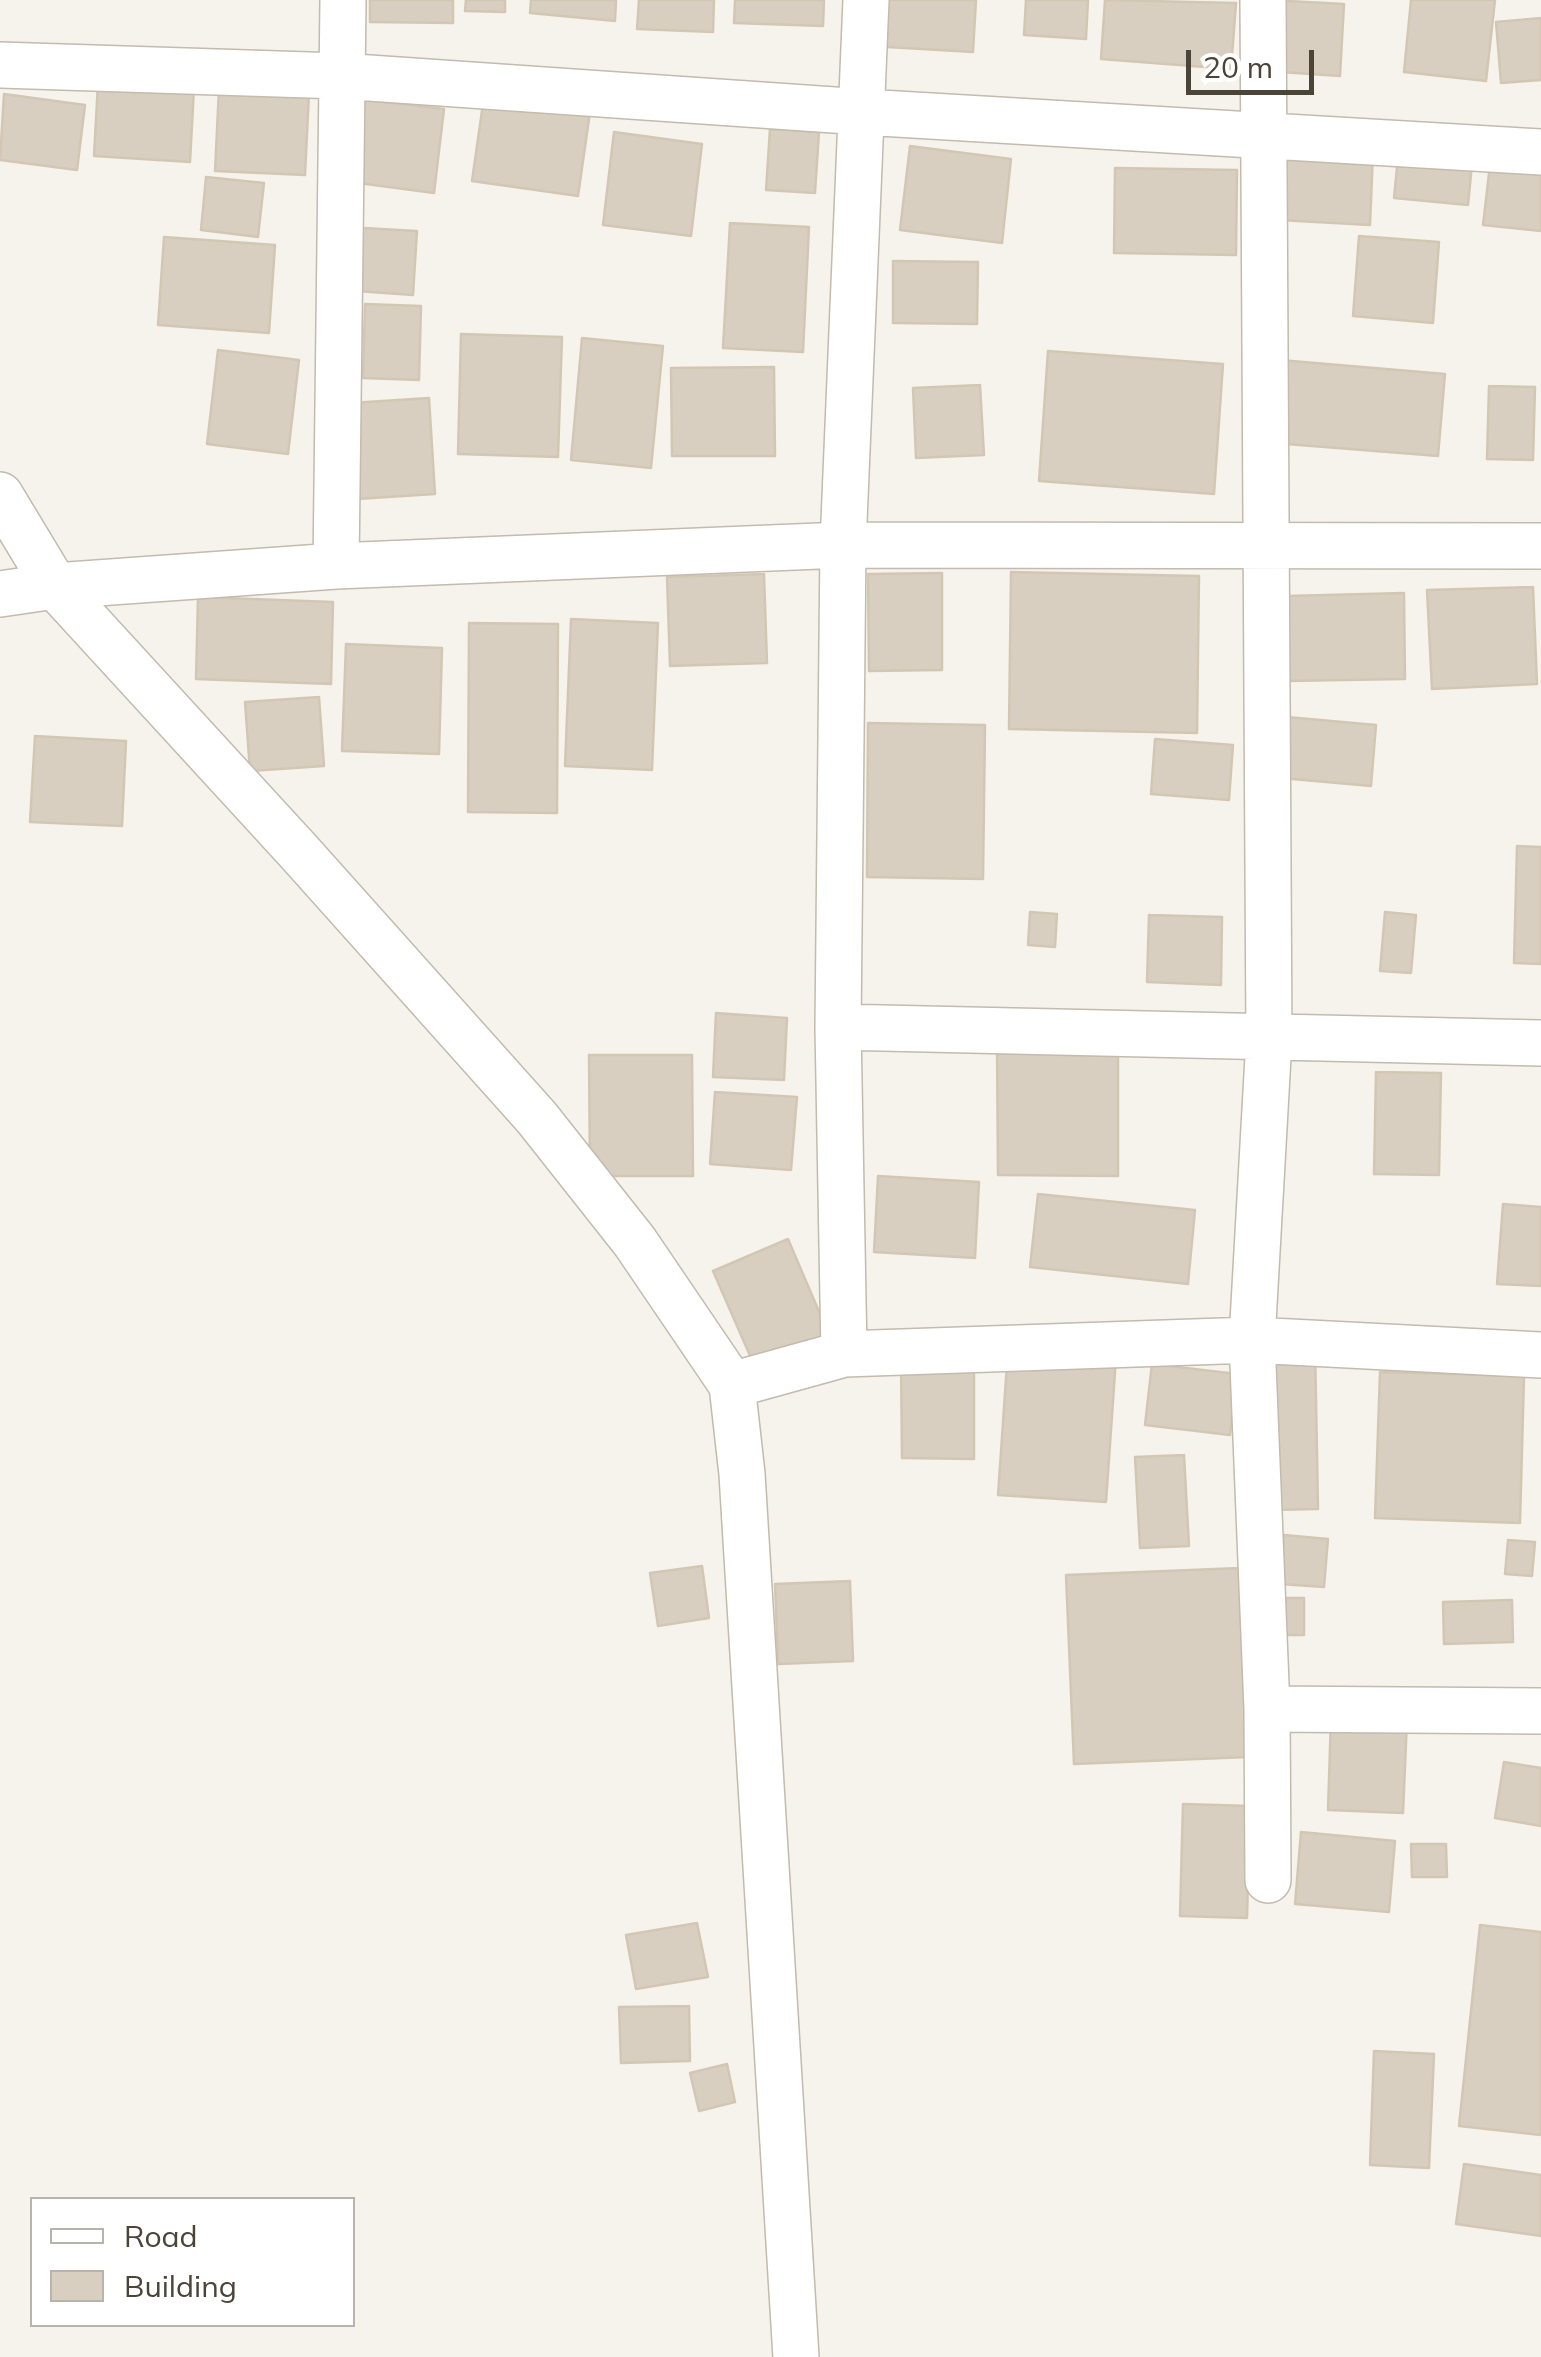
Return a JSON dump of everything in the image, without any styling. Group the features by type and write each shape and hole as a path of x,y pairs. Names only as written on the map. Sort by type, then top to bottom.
{"street":[{"path":"336,566 343,0"},
{"path":"844,1354 838,1027 843,545 866,0"},
{"path":"1263,0 1269,1039 1252,1340 1267,1709 1268,1880"},
{"path":"0,65 340,76 1541,152"},
{"path":"0,494 55,586 537,1118 634,1242 732,1386 742,1474 796,2357"},
{"path":"0,594 55,586 336,566 843,545 1541,546"},
{"path":"838,1027 1541,1043"},
{"path":"732,1386 844,1354 1252,1340 1541,1355"},
{"path":"1267,1709 1541,1711"}],"building":[{"path":"370,0 453,0 453,23 370,22"},
{"path":"466,0 505,0 505,12 465,11"},
{"path":"531,0 616,0 615,21 530,13"},
{"path":"639,0 714,0 713,32 637,29"},
{"path":"735,0 824,0 823,26 734,23"},
{"path":"872,0 976,0 973,52 870,46"},
{"path":"1026,0 1088,0 1086,39 1024,35"},
{"path":"1105,0 1236,3 1231,69 1101,59"},
{"path":"1269,0 1344,4 1340,76 1265,71"},
{"path":"1411,0 1495,0 1486,81 1404,72"},
{"path":"1541,18 1541,80 1501,83 1496,22"},
{"path":"98,83 194,88 190,162 94,156"},
{"path":"219,89 309,93 305,175 215,171"},
{"path":"485,90 591,105 578,196 472,181"},
{"path":"4,94 85,105 77,170 0,160"},
{"path":"361,99 444,109 434,193 351,182"},
{"path":"770,129 819,132 815,193 766,190"},
{"path":"614,132 702,144 691,236 603,225"},
{"path":"910,146 1011,159 1002,243 900,230"},
{"path":"1399,147 1473,154 1468,205 1394,198"},
{"path":"1282,148 1373,153 1370,225 1279,220"},
{"path":"1490,165 1541,171 1541,231 1483,225"},
{"path":"1115,168 1237,170 1236,255 1114,253"},
{"path":"206,177 264,183 258,237 201,230"},
{"path":"730,223 809,227 803,352 723,348"},
{"path":"346,227 417,231 413,295 342,290"},
{"path":"1359,236 1439,242 1433,323 1353,316"},
{"path":"164,237 275,245 269,333 158,325"},
{"path":"893,261 978,262 977,324 893,323"},
{"path":"365,304 421,306 419,380 363,378"},
{"path":"461,334 562,337 558,457 458,454"},
{"path":"582,338 663,346 651,468 571,460"},
{"path":"218,350 299,360 288,454 207,444"},
{"path":"1048,351 1223,364 1214,494 1039,481"},
{"path":"1280,360 1445,374 1438,456 1274,443"},
{"path":"774,367 775,456 672,456 671,368"},
{"path":"980,385 984,455 916,458 913,388"},
{"path":"1489,386 1535,387 1533,460 1487,459"},
{"path":"429,398 435,494 357,499 351,403"},
{"path":"1011,572 1199,576 1197,733 1009,729"},
{"path":"942,573 942,670 869,671 868,574"},
{"path":"764,574 767,663 670,666 667,577"},
{"path":"1533,587 1537,684 1432,689 1427,590"},
{"path":"1404,593 1405,679 1288,681 1287,596"},
{"path":"198,597 333,602 331,684 196,679"},
{"path":"571,619 658,623 652,770 565,766"},
{"path":"469,623 558,624 557,813 468,812"},
{"path":"346,644 442,648 439,754 342,751"},
{"path":"319,697 324,766 250,771 245,702"},
{"path":"1287,717 1376,725 1371,786 1281,778"},
{"path":"868,723 985,725 983,879 867,877"},
{"path":"35,736 126,741 122,826 30,822"},
{"path":"1155,739 1233,745 1229,800 1151,794"},
{"path":"1517,846 1541,847 1541,964 1514,963"},
{"path":"1030,912 1057,914 1055,947 1028,945"},
{"path":"1385,912 1416,915 1411,973 1380,971"},
{"path":"1149,915 1222,917 1221,985 1147,982"},
{"path":"716,1013 787,1018 784,1080 713,1077"},
{"path":"997,1044 1118,1044 1118,1176 998,1175"},
{"path":"589,1055 692,1055 693,1176 590,1176"},
{"path":"1376,1072 1441,1073 1439,1175 1374,1174"},
{"path":"715,1092 797,1097 791,1170 710,1164"},
{"path":"878,1176 979,1182 975,1258 874,1252"},
{"path":"1038,1194 1195,1210 1188,1284 1030,1267"},
{"path":"1503,1204 1541,1207 1541,1286 1497,1284"},
{"path":"788,1239 832,1342 758,1374 713,1271"},
{"path":"1315,1344 1318,1509 1270,1510 1268,1345"},
{"path":"1008,1350 1116,1358 1106,1502 998,1495"},
{"path":"901,1359 974,1359 974,1459 902,1458"},
{"path":"1152,1364 1237,1374 1230,1435 1145,1425"},
{"path":"1380,1372 1524,1376 1520,1523 1375,1518"},
{"path":"1184,1455 1189,1546 1140,1548 1135,1457"},
{"path":"1284,1535 1328,1539 1324,1587 1280,1584"},
{"path":"1508,1540 1535,1542 1532,1576 1505,1574"},
{"path":"702,1566 709,1618 658,1626 650,1573"},
{"path":"1240,1568 1248,1757 1074,1764 1066,1575"},
{"path":"850,1581 853,1661 778,1664 775,1584"},
{"path":"1277,1598 1304,1598 1304,1635 1276,1635"},
{"path":"1512,1600 1513,1642 1444,1644 1443,1602"},
{"path":"1331,1717 1407,1720 1403,1813 1328,1810"},
{"path":"1504,1762 1541,1768 1541,1826 1495,1818"},
{"path":"1183,1804 1250,1806 1247,1918 1180,1916"},
{"path":"1301,1832 1395,1841 1389,1912 1295,1904"},
{"path":"1411,1844 1446,1844 1447,1877 1412,1877"},
{"path":"697,1923 708,1977 636,1989 626,1935"},
{"path":"1480,1925 1541,1932 1541,2135 1459,2126"},
{"path":"689,2006 690,2061 621,2063 619,2007"},
{"path":"1374,2051 1434,2054 1429,2168 1370,2165"},
{"path":"727,2064 735,2102 699,2111 690,2073"},
{"path":"1464,2164 1541,2175 1541,2236 1456,2224"}]}
